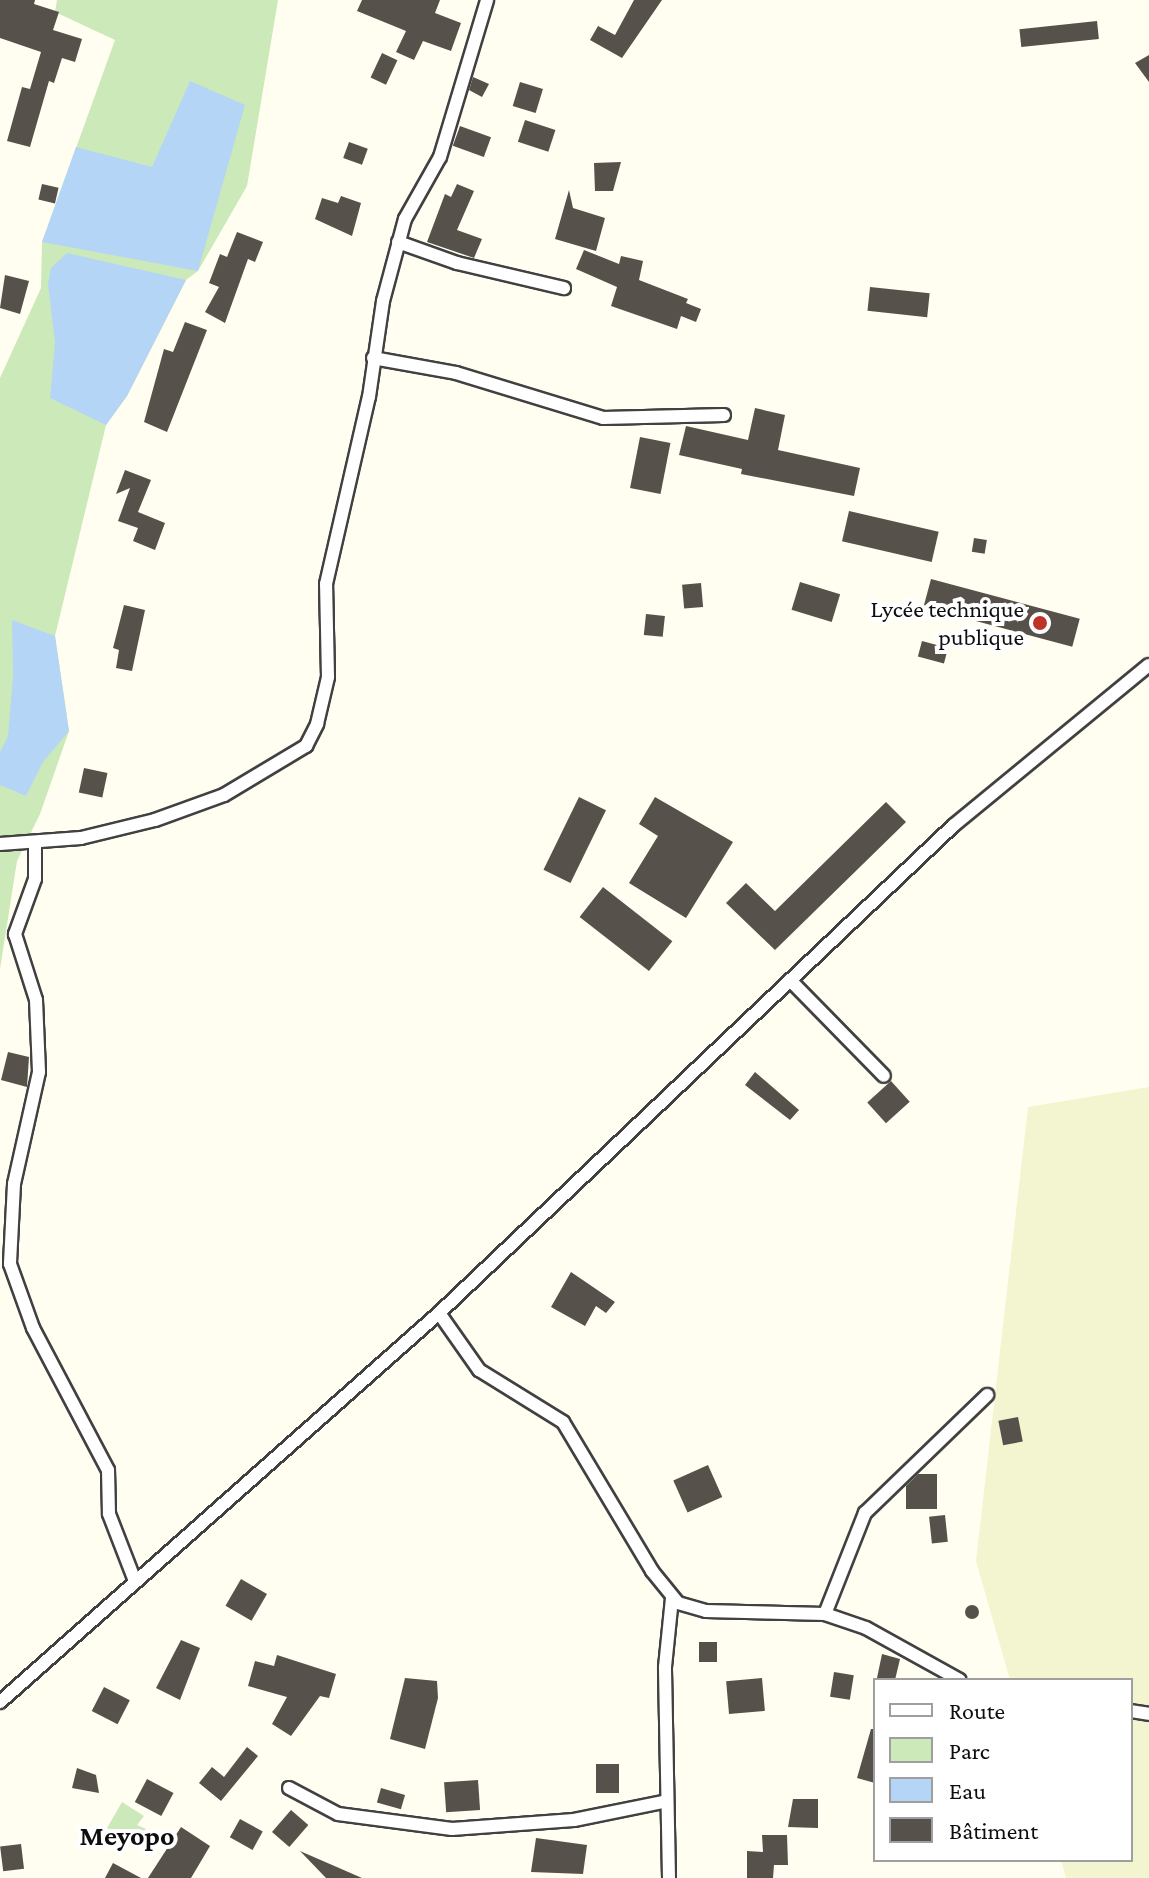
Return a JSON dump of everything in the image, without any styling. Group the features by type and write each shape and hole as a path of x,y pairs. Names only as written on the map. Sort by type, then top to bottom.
{"street":[{"path":"0,844 35,842 132,827 185,810 263,776 306,746 317,724 328,677 326,584 398,242 410,204 440,157 487,0"},
{"path":"398,242 564,288"},
{"path":"373,358 456,373 603,418 724,415"},
{"path":"0,1702 439,1313 954,825 1149,665"},
{"path":"35,842 35,879 15,934 36,1000 40,1063 28,1139 14,1184 10,1264 33,1328 108,1470 109,1514 135,1581"},
{"path":"790,980 884,1076"},
{"path":"439,1313 479,1370 563,1422 672,1598 706,1611 825,1614 866,1628 956,1678"},
{"path":"825,1614 865,1513 987,1395"},
{"path":"669,1878 665,1667 672,1598"},
{"path":"289,1788 338,1814 452,1829 574,1820 667,1801"}],"green space":[{"path":"57,0 278,0 247,186 198,271 186,280 127,396 106,425 55,636 69,731 40,814 17,861 0,969 0,378 41,288 42,242 115,40 55,12"},
{"path":"1149,1087 1149,1878 1066,1878 1062,1862 1133,1862 1133,1678 1009,1678 976,1561 1028,1107"},
{"path":"122,1802 144,1816 137,1825 146,1829 138,1846 107,1828"}],"water":[{"path":"190,81 245,105 198,271 42,242 76,147 152,167"},
{"path":"67,253 186,280 127,396 106,425 50,398 55,343 48,284 51,268"},
{"path":"12,620 55,636 69,731 43,762 26,796 0,785 0,752 8,736 13,677"}],"building":[{"path":"0,0 35,0 34,4 59,12 53,30 82,39 75,62 62,58 54,83 49,81 30,147 7,141 22,87 30,89 41,52 0,38"},
{"path":"362,0 440,0 435,13 461,23 451,51 423,41 414,60 396,52 406,31 357,11"},
{"path":"634,0 662,0 622,58 590,40 598,26 615,35"},
{"path":"1097,21 1099,39 1021,47 1019,29"},
{"path":"382,53 397,60 386,85 371,77"},
{"path":"1149,55 1149,82 1135,63"},
{"path":"473,77 489,84 482,97 469,90"},
{"path":"520,82 543,89 536,113 513,106"},
{"path":"525,120 555,130 548,152 518,142"},
{"path":"460,126 491,137 484,157 453,146"},
{"path":"349,142 368,149 362,165 343,158"},
{"path":"621,162 613,191 595,191 594,163"},
{"path":"42,184 59,188 55,203 38,200"},
{"path":"457,184 474,191 457,230 482,239 474,258 427,242 445,194 451,197"},
{"path":"569,190 573,208 605,218 596,251 555,239"},
{"path":"341,196 361,203 352,236 315,219 322,198 338,203"},
{"path":"237,232 263,242 255,262 248,259 225,323 205,312 219,287 209,283 220,254 227,257"},
{"path":"584,250 619,264 621,256 643,261 639,280 688,299 686,303 701,309 696,322 681,316 677,329 611,306 617,287 576,269"},
{"path":"5,275 29,281 20,314 0,308"},
{"path":"870,287 930,293 927,317 867,311"},
{"path":"185,322 207,330 167,432 144,422 164,349 173,352"},
{"path":"755,408 785,415 778,450 860,468 854,496 741,474 742,469 679,455 686,426 748,440"},
{"path":"640,437 670,443 661,494 630,488"},
{"path":"125,470 151,480 138,512 165,523 155,550 133,541 138,528 118,521 130,488 116,494"},
{"path":"849,511 939,532 932,562 842,541"},
{"path":"974,538 987,540 985,554 972,552"},
{"path":"931,579 1080,619 1072,647 923,607"},
{"path":"800,582 840,594 832,622 792,610"},
{"path":"701,583 703,607 684,609 682,585"},
{"path":"124,605 145,610 132,671 116,668 119,650 113,648"},
{"path":"646,614 665,616 663,637 644,635"},
{"path":"922,641 948,648 944,663 918,656"},
{"path":"84,768 107,773 102,797 79,792"},
{"path":"579,797 606,810 570,883 543,870"},
{"path":"655,797 733,842 686,918 629,883 658,836 639,824"},
{"path":"886,802 906,822 775,950 726,903 746,883 775,911"},
{"path":"603,887 672,941 649,971 580,917"},
{"path":"8,1052 29,1057 27,1087 1,1080"},
{"path":"755,1072 799,1110 790,1120 745,1085"},
{"path":"891,1081 910,1102 886,1123 867,1102"},
{"path":"571,1272 615,1302 606,1313 596,1306 585,1326 551,1307"},
{"path":"1018,1417 1023,1442 1003,1445 998,1421"},
{"path":"708,1465 722,1497 688,1512 673,1480"},
{"path":"918,1474 937,1474 937,1509 906,1509 906,1486"},
{"path":"945,1515 948,1542 932,1544 929,1517"},
{"path":"241,1579 267,1594 251,1621 226,1606"},
{"path":"972,1605 979,1612 972,1619 965,1612"},
{"path":"181,1640 200,1648 180,1700 156,1688"},
{"path":"699,1642 717,1642 717,1662 699,1662"},
{"path":"882,1654 900,1659 895,1678 877,1678"},
{"path":"277,1655 336,1674 329,1698 320,1696 291,1736 272,1724 287,1697 248,1686 255,1661 274,1666"},
{"path":"834,1672 854,1675 850,1700 830,1697"},
{"path":"405,1678 437,1681 438,1698 425,1749 390,1739"},
{"path":"762,1678 765,1711 729,1714 726,1681"},
{"path":"104,1687 130,1700 118,1724 92,1711"},
{"path":"871,1729 873,1729 873,1782 857,1778"},
{"path":"247,1747 258,1756 221,1801 199,1783 212,1767 224,1777"},
{"path":"596,1764 619,1764 619,1793 596,1793"},
{"path":"77,1768 96,1775 99,1793 72,1788"},
{"path":"147,1779 173,1793 161,1816 135,1802"},
{"path":"478,1780 480,1810 446,1812 444,1782"},
{"path":"381,1788 405,1795 401,1809 377,1802"},
{"path":"793,1799 818,1799 818,1828 788,1827"},
{"path":"291,1810 308,1825 289,1847 272,1832"},
{"path":"240,1819 263,1832 253,1850 230,1837"},
{"path":"181,1827 210,1846 191,1878 148,1878"},
{"path":"762,1835 787,1835 788,1865 774,1865 773,1878 747,1878 747,1851 763,1852"},
{"path":"536,1838 587,1845 583,1874 531,1872"},
{"path":"21,1844 24,1869 3,1871 0,1847"},
{"path":"300,1851 362,1878 326,1878"},
{"path":"113,1863 141,1878 105,1878"}],"place":[{"name":"Lycée technique publique","path":"1040,623"}],"district":[{"name":"Meyopo","path":"127,1836"}]}
